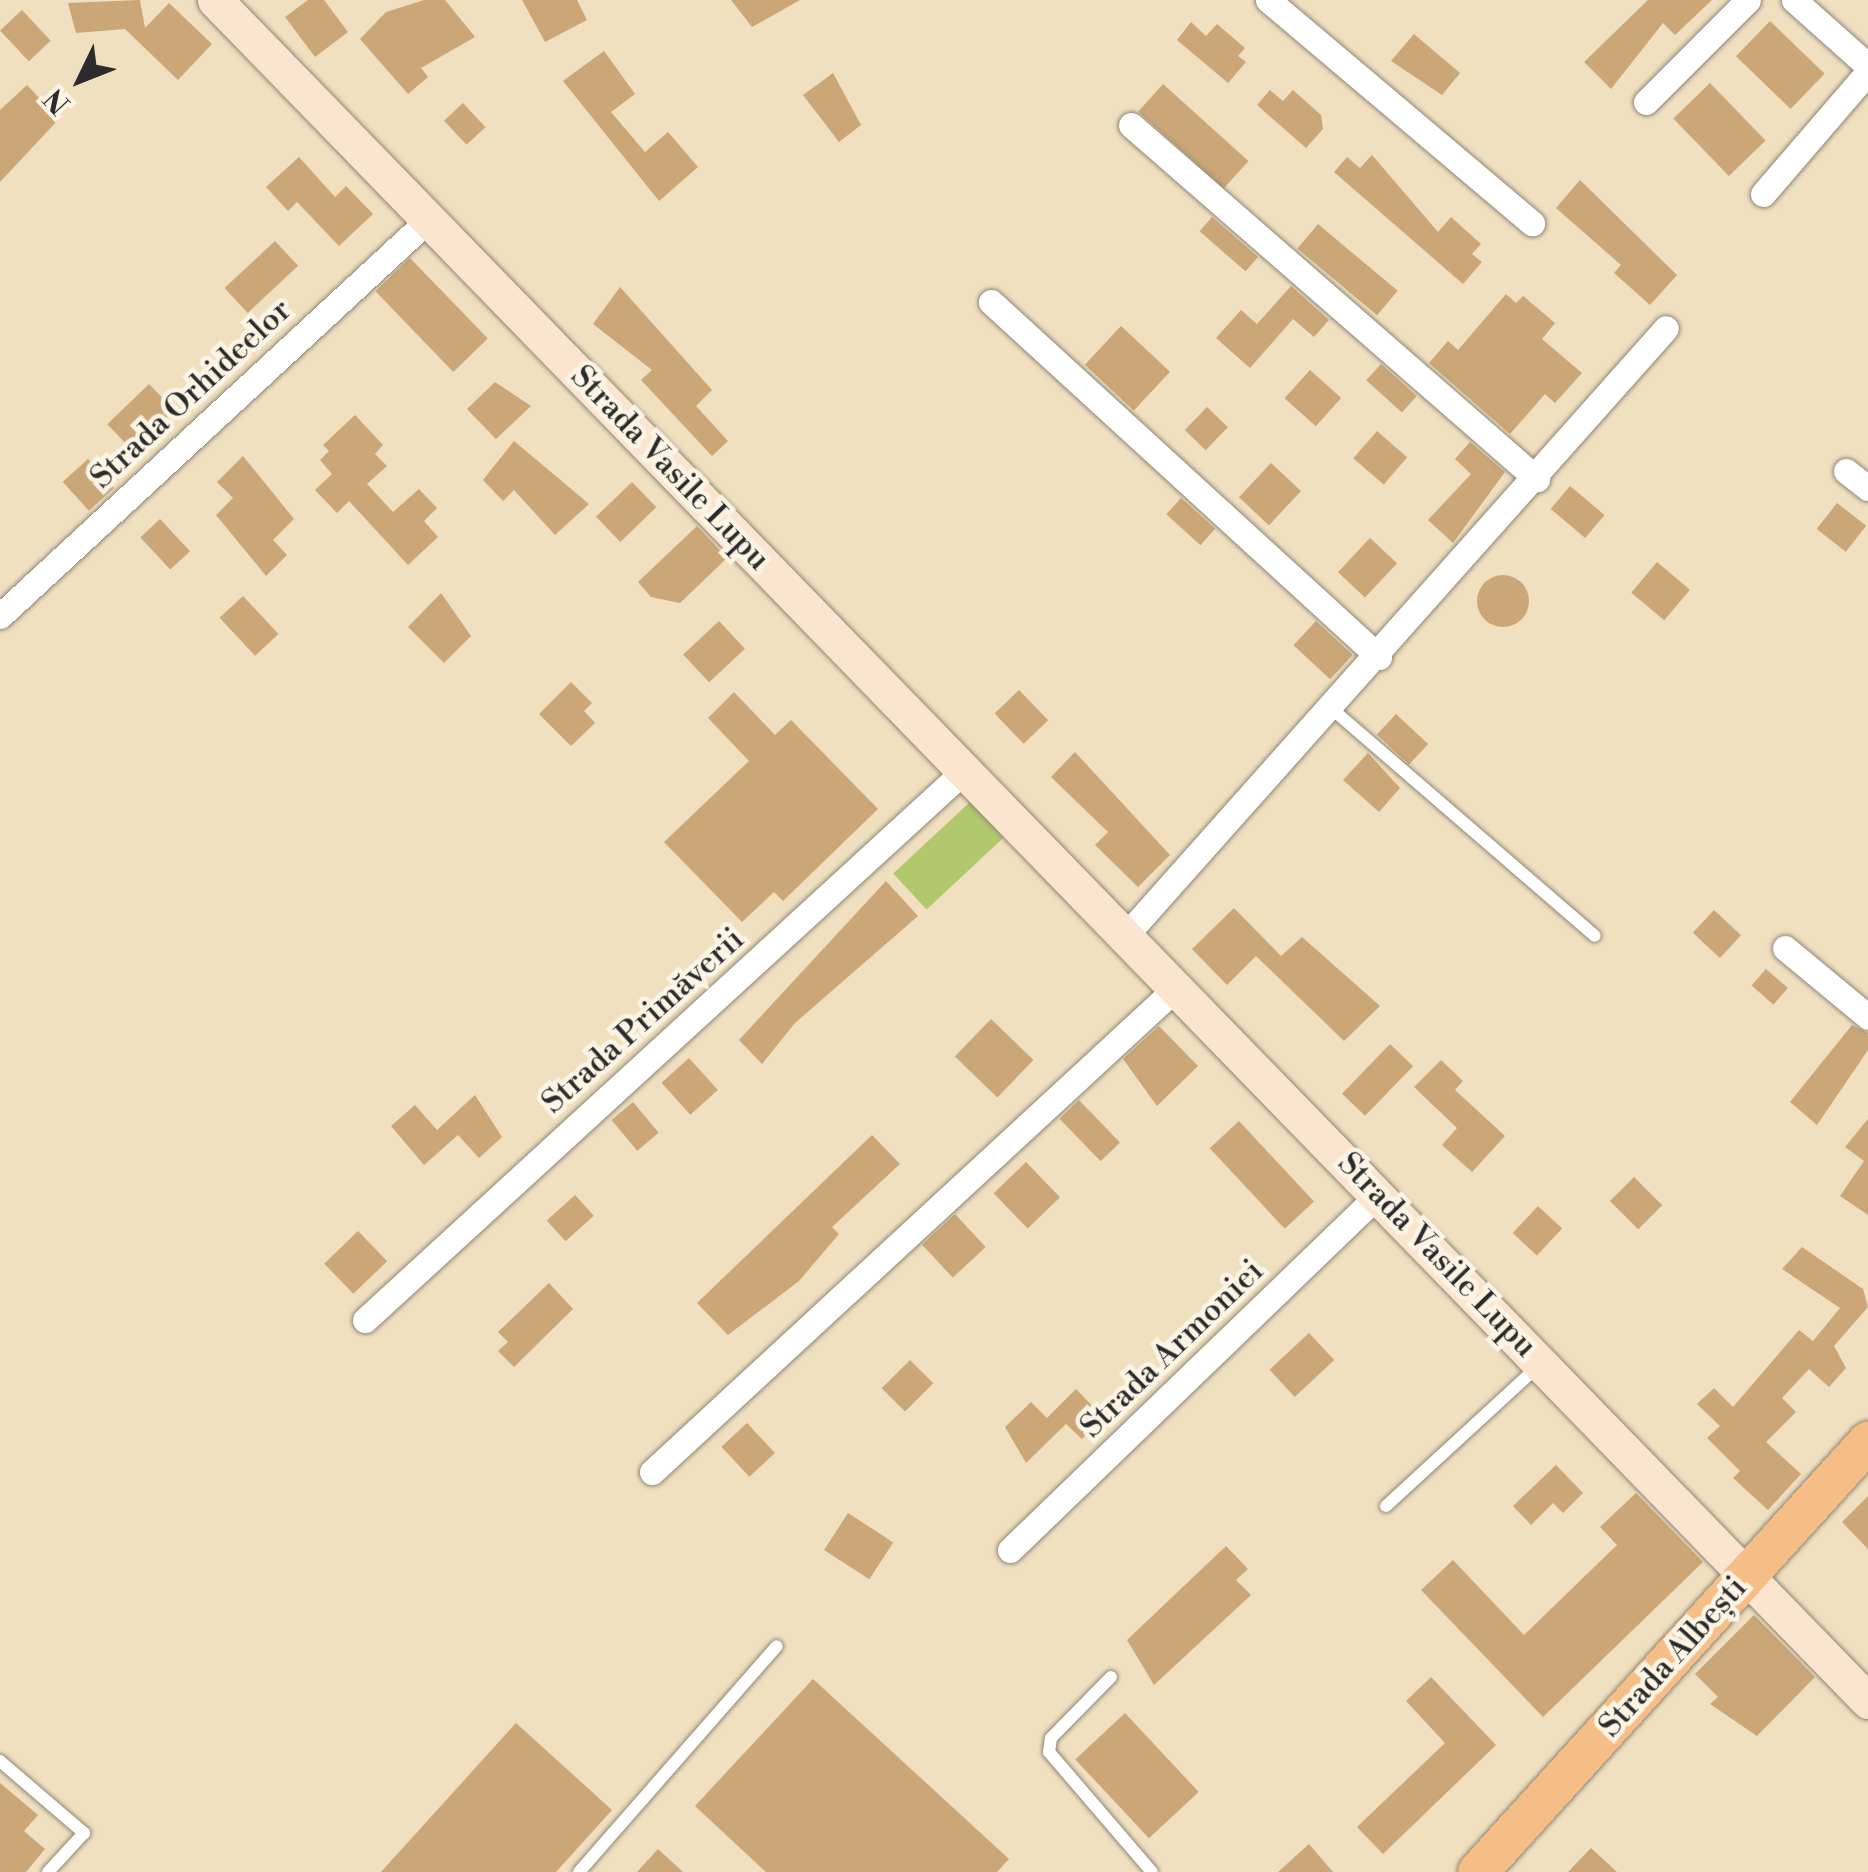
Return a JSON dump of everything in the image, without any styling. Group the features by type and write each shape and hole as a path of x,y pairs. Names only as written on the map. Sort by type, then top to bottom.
{"main road":[{"name":"Strada Vasile Lupu","path":"215,0 1868,1701"},
{"name":"Strada Albești","path":"1478,1872 1868,1442"}],"street":[{"path":"1268,0 1532,223"},
{"path":"1646,102 1748,0"},
{"path":"1764,194 1868,69 1794,0"},
{"path":"1131,124 1537,479"},
{"name":"Strada Orhideelor","path":"0,616 428,220"},
{"path":"991,302 1379,657"},
{"path":"1126,935 1379,657 1666,328"},
{"path":"1846,470 1868,488"},
{"name":"Strada Primăverii","path":"365,1320 965,770"},
{"path":"1785,948 1868,1017"},
{"path":"652,1472 1176,988"},
{"name":"Strada Armoniei","path":"1010,1550 1378,1195"}],"lane":[{"path":"1332,708 1595,936"},
{"path":"1386,1506 1542,1363"},
{"path":"578,1872 777,1646"},
{"path":"1111,1677 1051,1738 1049,1752 1152,1872"},
{"path":"0,1760 84,1833 48,1872"}],"green space":[{"path":"970,802 1003,838 927,909 893,874"}],"building":[{"path":"140,0 145,28 169,3 212,44 178,80 125,29 76,33 68,3"},
{"path":"308,0 324,0 348,32 315,57 285,17"},
{"path":"424,0 445,0 475,37 421,68 428,77 408,94 360,39 386,12"},
{"path":"522,0 577,0 587,20 545,42"},
{"path":"731,0 800,0 752,27"},
{"path":"1648,0 1712,0 1675,35 1663,23 1611,89 1584,62"},
{"path":"22,10 51,41 29,61 0,30"},
{"path":"1770,21 1825,74 1791,109 1736,56"},
{"path":"1191,22 1206,36 1217,24 1245,48 1238,56 1246,62 1228,83 1177,40"},
{"path":"1414,34 1460,73 1442,95 1391,61"},
{"path":"604,51 635,94 611,112 645,152 668,132 698,167 659,201 563,81"},
{"path":"833,73 861,125 839,142 803,95"},
{"path":"1710,83 1766,141 1729,176 1673,118"},
{"path":"1163,84 1248,161 1224,188 1138,111"},
{"path":"27,85 59,119 0,182 0,110"},
{"path":"1270,90 1283,101 1293,90 1321,115 1323,129 1306,148 1257,105"},
{"path":"463,103 486,127 466,145 444,121"},
{"path":"1372,155 1438,232 1451,217 1481,244 1472,254 1482,262 1463,284 1334,172 1347,157 1360,168"},
{"path":"299,157 335,197 346,186 373,214 339,246 297,202 288,211 266,187"},
{"path":"1580,180 1677,275 1650,305 1614,273 1621,265 1556,208"},
{"path":"1212,217 1258,257 1246,271 1200,231"},
{"path":"1318,224 1398,291 1377,315 1297,249"},
{"path":"275,241 298,266 248,313 225,288"},
{"path":"410,258 488,339 453,372 375,291"},
{"path":"1291,286 1329,320 1314,337 1293,319 1250,368 1216,338 1241,310 1257,324"},
{"path":"620,287 712,390 696,406 728,441 712,456 641,380 652,370 593,324"},
{"path":"1506,294 1516,303 1523,296 1555,323 1542,339 1582,373 1555,403 1545,394 1510,434 1429,363 1448,341 1458,350"},
{"path":"1121,326 1170,372 1134,410 1085,365"},
{"path":"1381,364 1417,396 1402,412 1366,380"},
{"path":"1310,370 1341,398 1316,426 1285,398"},
{"path":"495,382 531,406 496,439 467,409"},
{"path":"149,384 174,410 132,450 107,424"},
{"path":"1207,407 1228,427 1206,450 1185,430"},
{"path":"355,415 383,445 375,454 387,466 367,484 393,512 419,489 437,508 424,521 438,537 408,565 349,501 337,513 315,490 332,474 320,460 329,451 323,445"},
{"path":"1377,431 1407,457 1384,484 1353,458"},
{"path":"514,441 589,504 555,535 514,490 503,501 483,480"},
{"path":"1470,442 1505,472 1453,543 1428,520 1471,474 1455,459"},
{"path":"243,456 294,519 273,540 287,555 266,576 216,515 233,498 217,482"},
{"path":"88,459 114,488 89,511 63,482"},
{"path":"1271,463 1301,491 1269,525 1239,497"},
{"path":"632,482 656,507 620,542 596,517"},
{"path":"1570,486 1604,515 1585,538 1551,509"},
{"path":"1181,498 1215,529 1200,545 1166,514"},
{"path":"1837,503 1866,526 1846,552 1817,529"},
{"path":"160,519 190,551 170,570 140,537"},
{"path":"697,526 727,558 680,603 651,597 638,582"},
{"path":"1370,538 1397,563 1365,598 1338,572"},
{"path":"1657,562 1690,590 1664,620 1631,593"},
{"path":"1503,575 1521,583 1529,601 1521,619 1503,627 1485,619 1477,601 1485,583"},
{"path":"441,593 471,636 444,663 408,627"},
{"path":"243,596 278,634 255,656 220,618"},
{"path":"719,621 745,649 709,682 683,654"},
{"path":"1316,621 1353,655 1330,679 1293,645"},
{"path":"571,682 592,703 584,711 595,723 571,746 539,714"},
{"path":"1019,690 1048,720 1024,744 995,714"},
{"path":"734,692 775,735 791,720 878,809 783,901 774,892 742,922 664,842 749,761 708,718"},
{"path":"1396,714 1428,744 1409,764 1377,734"},
{"path":"1075,752 1170,855 1138,887 1095,845 1108,832 1051,777"},
{"path":"1368,753 1400,788 1379,812 1343,780"},
{"path":"886,881 918,916 795,1023 762,1064 739,1040"},
{"path":"1234,908 1281,956 1302,937 1380,1006 1344,1041 1256,956 1227,985 1192,949"},
{"path":"1714,910 1741,935 1720,958 1693,933"},
{"path":"1766,969 1788,988 1773,1005 1752,986"},
{"path":"991,1019 1033,1060 997,1097 955,1056"},
{"path":"1852,1025 1868,1033 1868,1050 1817,1125 1790,1102"},
{"path":"1159,1026 1198,1066 1157,1106 1123,1059"},
{"path":"1390,1044 1413,1066 1365,1116 1342,1094"},
{"path":"689,1058 718,1090 690,1115 662,1083"},
{"path":"1441,1060 1463,1081 1455,1090 1505,1136 1472,1172 1442,1145 1457,1128 1414,1087"},
{"path":"475,1095 502,1137 479,1158 458,1135 424,1165 391,1126 415,1105 437,1130"},
{"path":"1079,1100 1120,1142 1101,1161 1060,1119"},
{"path":"633,1102 659,1133 637,1151 612,1120"},
{"path":"1868,1119 1868,1215 1840,1196 1864,1161 1845,1147"},
{"path":"1239,1121 1314,1201 1285,1229 1210,1148"},
{"path":"872,1135 900,1164 832,1227 839,1234 799,1281 728,1335 697,1303"},
{"path":"1026,1162 1060,1197 1028,1229 994,1193"},
{"path":"1634,1177 1662,1205 1638,1229 1610,1201"},
{"path":"575,1195 594,1216 565,1241 547,1220"},
{"path":"1538,1206 1562,1229 1537,1256 1513,1233"},
{"path":"955,1214 986,1247 953,1278 922,1245"},
{"path":"358,1231 387,1261 353,1294 324,1264"},
{"path":"1802,1247 1863,1289 1868,1307 1834,1346 1846,1368 1829,1387 1809,1369 1782,1398 1796,1412 1766,1442 1801,1474 1768,1510 1733,1478 1740,1471 1707,1438 1720,1426 1697,1404 1714,1388 1733,1407 1799,1330 1813,1341 1840,1308 1782,1269"},
{"path":"549,1283 573,1309 514,1367 498,1351 508,1342 498,1332"},
{"path":"1309,1333 1334,1360 1295,1397 1270,1370"},
{"path":"910,1360 933,1383 905,1412 882,1388"},
{"path":"1076,1389 1103,1417 1082,1439 1066,1424 1026,1463 1005,1427 1031,1402 1047,1418"},
{"path":"747,1423 775,1453 749,1477 721,1447"},
{"path":"1556,1465 1583,1493 1563,1513 1553,1503 1531,1525 1513,1506"},
{"path":"1636,1493 1703,1562 1543,1717 1421,1590 1453,1560 1524,1635 1617,1545 1600,1527"},
{"path":"1868,1496 1868,1549 1842,1522"},
{"path":"848,1513 893,1542 869,1579 824,1550"},
{"path":"1226,1546 1248,1569 1236,1580 1251,1595 1154,1685 1127,1640"},
{"path":"1754,1615 1815,1677 1757,1736 1710,1704 1718,1697 1695,1674"},
{"path":"1431,1677 1496,1745 1383,1854 1357,1827 1445,1743 1406,1701"},
{"path":"813,1679 1009,1859 997,1872 766,1872 695,1806"},
{"path":"1125,1713 1199,1792 1149,1838 1075,1759"},
{"path":"516,1723 612,1810 556,1872 381,1872"},
{"path":"0,1783 38,1815 24,1831 45,1849 26,1872 0,1872"},
{"path":"1309,1844 1333,1872 1278,1872"},
{"path":"1591,1848 1617,1872 1568,1872"},
{"path":"658,1849 683,1872 637,1872"}]}
